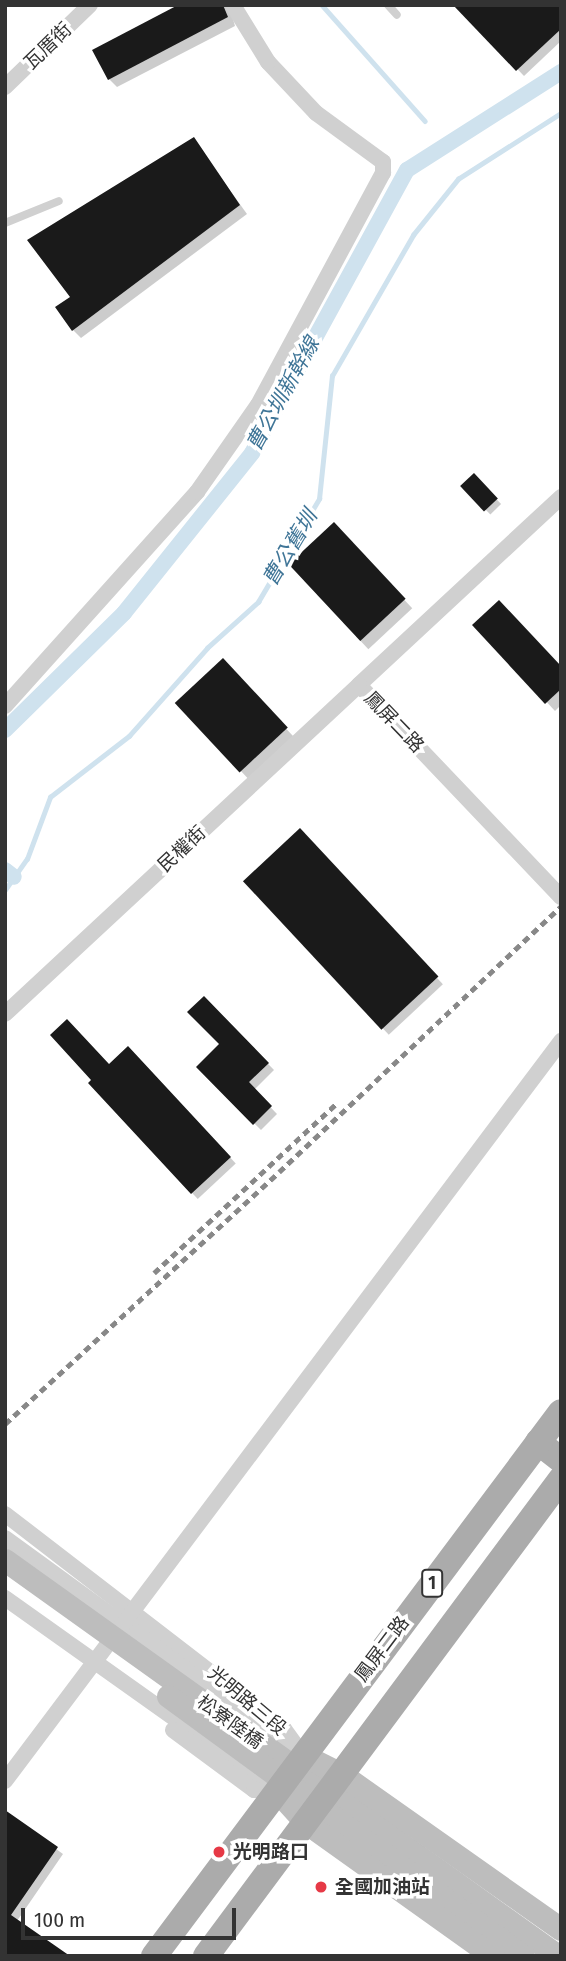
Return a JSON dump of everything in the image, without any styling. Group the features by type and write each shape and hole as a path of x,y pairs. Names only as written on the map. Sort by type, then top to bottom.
{"main road":[{"name":"鳳屏二路","path":"303,1755 561,1412"},
{"path":"538,1442 561,1460"},
{"name":"1","path":"206,1956 561,1479"},
{"name":"1","path":"154,1956 303,1755"}],"street":[{"name":"瓦厝街","path":"5,87 90,5"},
{"path":"5,706 205,481 258,405 383,173 383,162 316,113 268,62 233,5"},
{"name":"鳳屏二路","path":"561,497 359,685 561,897"},
{"name":"民權街","path":"5,1014 359,685"},
{"path":"5,1781 561,1041"},
{"name":"光明路三段","path":"5,1514 134,1610 285,1729 303,1755 341,1774 561,1932"},
{"name":"松寮陸橋","path":"5,1538 303,1755"},
{"name":"松寮陸橋","path":"5,1560 558,1956"},
{"name":"松寮陸橋","path":"5,1576 523,1956"},
{"name":"松寮陸橋","path":"5,1598 277,1791"},
{"path":"5,1608 254,1790 277,1791 305,1822 493,1956"},
{"path":"545,1956 561,1932"}],"lane":[{"path":"388,5 397,15"},
{"path":"5,223 59,201"}],"building":[{"path":"178,5 223,5 228,17 108,80 92,50"},
{"path":"453,5 561,5 561,29 516,71"},
{"path":"194,137 240,205 72,331 55,307 70,297 27,240"},
{"path":"474,473 498,499 484,512 460,486"},
{"path":"334,522 406,599 360,641 289,564"},
{"path":"499,600 561,666 561,689 545,704 472,625"},
{"path":"223,658 288,727 240,772 175,703"},
{"path":"300,828 438,976 381,1030 243,881"},
{"path":"204,996 269,1063 249,1082 272,1106 253,1125 196,1067 219,1044 187,1012"},
{"path":"67,1019 109,1064 128,1046 231,1157 191,1194 88,1083 91,1080 50,1035"},
{"path":"5,1810 58,1847 11,1915 70,1956 5,1956"}],"waterway":[{"path":"322,5 425,121"},
{"name":"曹公圳新幹線","path":"5,730 124,613 252,453 407,170 561,72"},
{"name":"曹公舊圳","path":"5,890 27,859 50,797 129,736 207,648 258,602 319,499 332,376 413,235 458,179 561,113"},
{"path":"5,870 14,877"}],"railway":[{"path":"5,1424 279,1172 561,906"},
{"path":"154,1273 336,1104"}],"place":[{"name":"光明路口","path":"219,1852"},
{"name":"全國加油站","path":"321,1887"}]}
